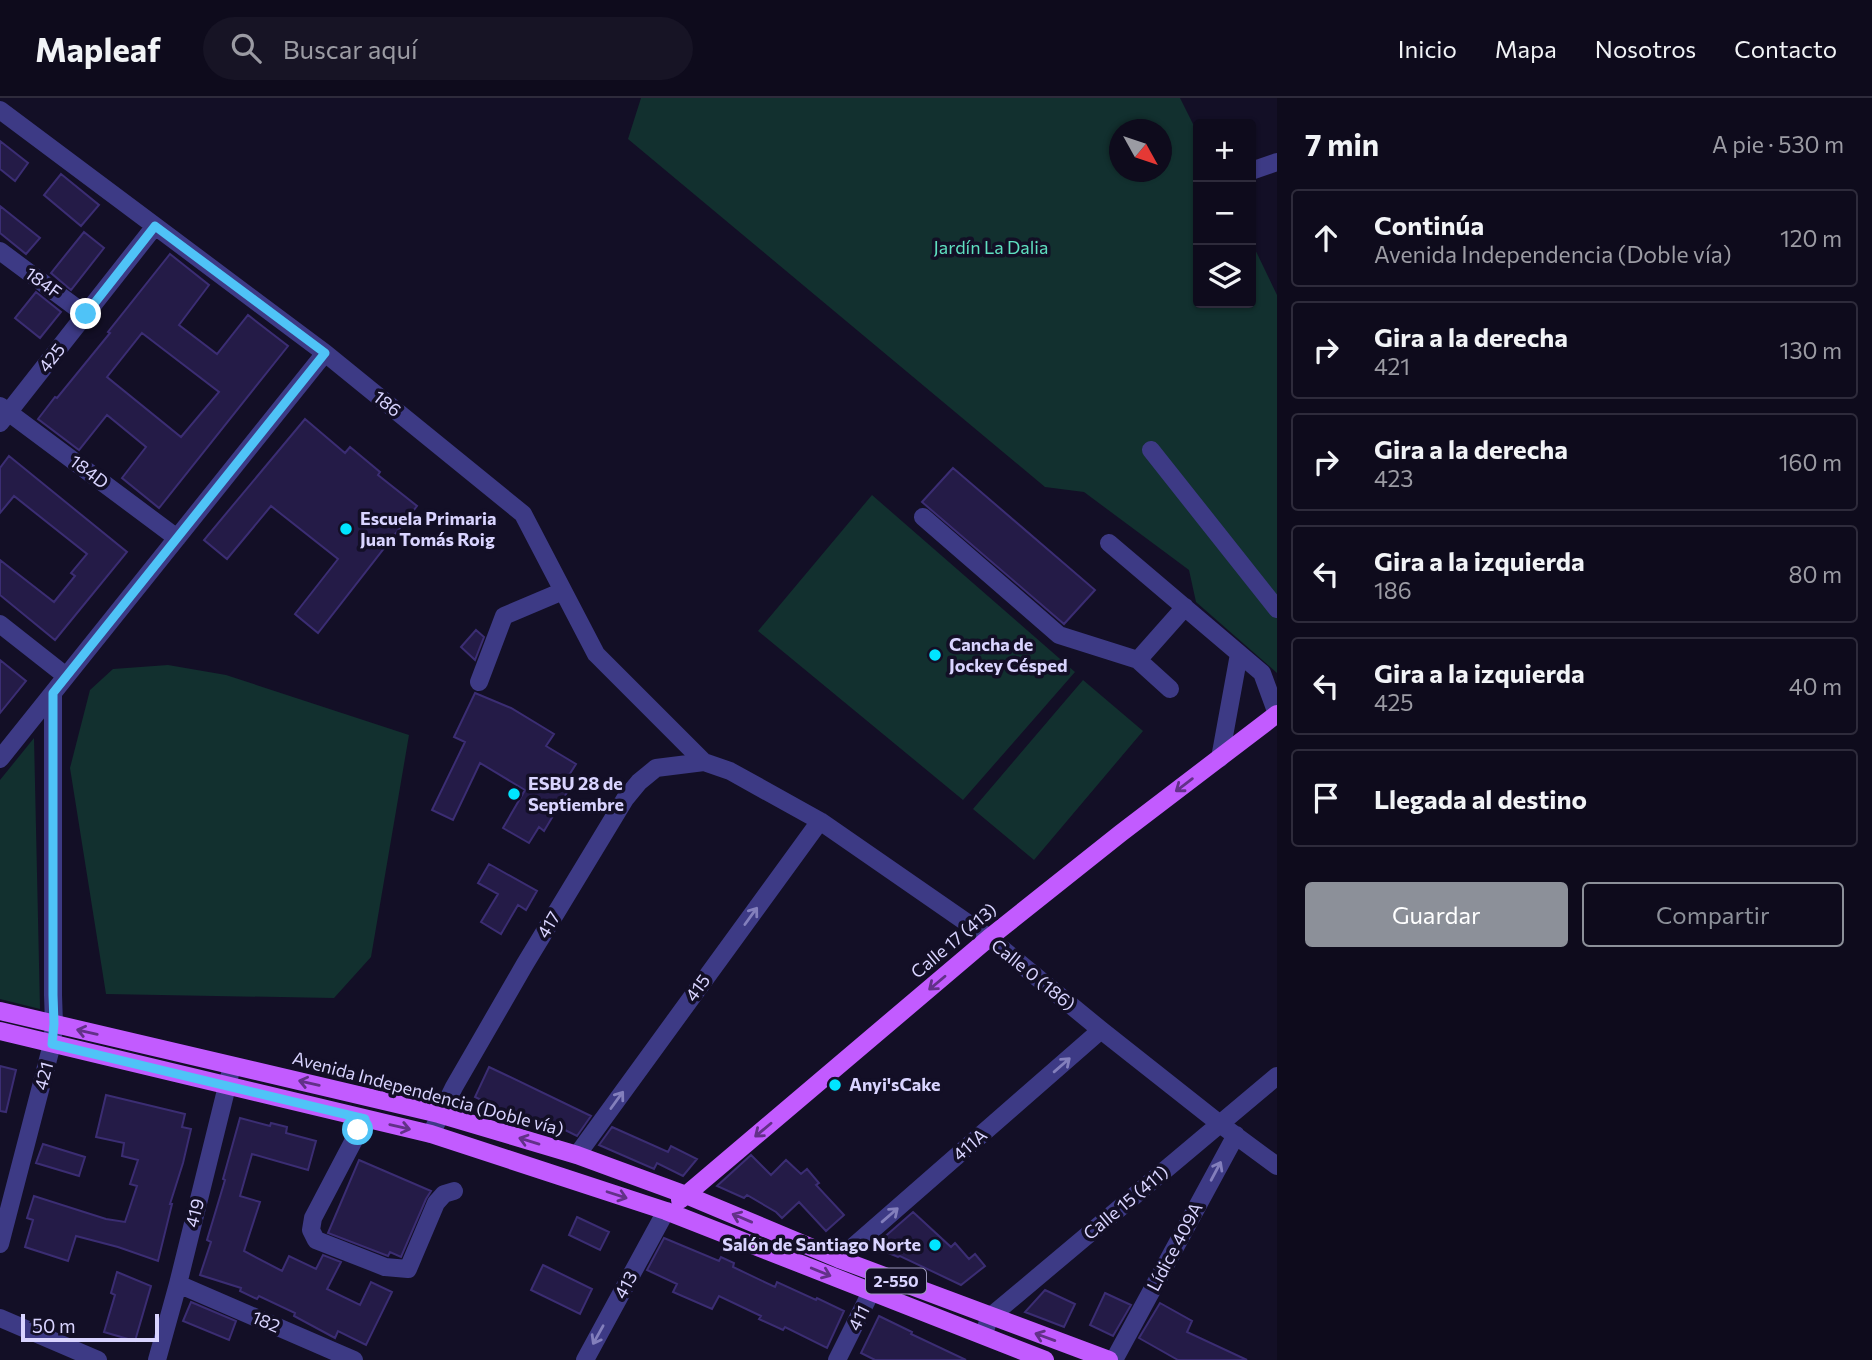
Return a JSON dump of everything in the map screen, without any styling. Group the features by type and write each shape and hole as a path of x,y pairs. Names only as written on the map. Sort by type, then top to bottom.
{"main road":[{"name":"Calle 17 (413)","path":"666,1211 989,938 1277,714"},
{"name":"Avenida Independencia (Doble vía)","path":"0,1011 439,1114 577,1155 686,1195 880,1275 1111,1360"},
{"name":"2-550","path":"0,1031 431,1135 666,1211 1045,1360"}],"street":[{"name":"186","path":"0,110 325,353 523,514 596,654 704,762"},
{"path":"1256,169 1277,162"},
{"name":"425","path":"3,414 155,226"},
{"name":"184F","path":"0,251 86,314"},
{"path":"0,759 325,353"},
{"name":"184D","path":"3,414 177,538"},
{"path":"1151,450 1277,609"},
{"path":"923,517 1059,635 1138,660 1170,690"},
{"path":"1109,543 1262,673 1277,714"},
{"path":"479,682 504,616 563,592"},
{"path":"1138,660 1185,607"},
{"path":"0,624 66,676"},
{"path":"1220,758 1239,654"},
{"name":"421","path":"0,1244 52,1044 54,1024 53,693"},
{"name":"Calle 0 (186)","path":"704,762 730,771 820,821 989,938 1101,1030 1277,1166"},
{"name":"417","path":"431,1135 439,1114 525,964 625,799 639,782 656,768 704,762"},
{"name":"415","path":"577,1155 820,821"},
{"name":"411A","path":"839,1259 1101,1030"},
{"name":"419","path":"157,1360 232,1066"},
{"name":"Calle 15 (411)","path":"983,1335 990,1317 1277,1076"},
{"path":"365,1119 313,1218 311,1230 316,1240 385,1266 408,1269 436,1203 444,1194 454,1191"},
{"name":"Lídice 409A","path":"1111,1360 1236,1135"},
{"name":"413","path":"585,1360 666,1211"},
{"name":"411","path":"837,1360 880,1275"},
{"name":"182","path":"178,1284 354,1360"},
{"path":"0,1318 98,1360"}],"green space":[{"name":"Jardín La Dalia","path":"641,98 1180,98 1193,124 1193,308 1256,308 1256,251 1277,295 1277,673 1196,602 1189,570 1084,492 1045,487 628,139"},
{"path":"872,495 1075,672 963,800 758,631"},
{"path":"168,665 226,675 409,735 371,957 334,998 106,994 70,768 90,690 113,669"},
{"path":"1083,680 1143,731 1034,860 973,809"},
{"path":"34,738 40,1009 0,999 0,780"}],"building":[{"path":"0,141 28,163 15,181 0,169"},
{"path":"61,174 99,205 81,226 44,195"},
{"path":"0,206 40,238 26,254 0,233"},
{"path":"84,232 104,248 71,290 51,273"},
{"path":"170,254 209,285 179,325 217,354 248,315 288,346 159,508 122,478 146,447 107,415 79,450 38,419 110,333 108,332","holes":["142,333 219,392 181,437 107,377"]},
{"path":"36,292 61,312 40,338 15,318"},
{"path":"305,419 345,453 350,447 380,472 378,475 417,506 318,633 295,614 338,559 271,506 227,559 204,540"},
{"path":"9,456 127,552 55,640 0,595 0,560 54,602 75,576 71,573 87,554 14,496 0,513 0,468"},
{"path":"953,468 1095,590 1064,624 922,502"},
{"path":"476,630 484,637 475,660 461,647"},
{"path":"0,660 26,681 0,713"},
{"path":"475,693 511,708 554,734 546,746 576,764 566,780 572,784 544,831 539,827 529,843 503,828 525,790 480,763 453,820 432,810 465,742 454,737"},
{"path":"489,864 537,891 526,910 518,905 501,934 481,922 498,894 478,883"},
{"path":"0,1066 16,1070 6,1112 0,1111"},
{"path":"489,1067 591,1116 577,1136 551,1123 549,1129 517,1114 513,1121 492,1111 494,1106 475,1097"},
{"path":"106,1095 185,1114 182,1127 191,1129 170,1204 158,1261 76,1236 68,1261 25,1247 33,1220 27,1218 34,1196 106,1219 125,1222 137,1186 130,1184 138,1160 122,1156 124,1143 96,1137"},
{"path":"240,1118 270,1126 271,1123 287,1127 286,1133 316,1141 308,1170 252,1154 240,1196 260,1202 244,1251 282,1271 289,1256 316,1269 323,1255 341,1262 327,1289 360,1305 371,1282 392,1292 366,1345 338,1331 335,1338 294,1316 295,1313 259,1296 257,1299 240,1291 241,1288 200,1275 211,1242 207,1240"},
{"path":"612,1127 668,1152 671,1146 697,1159 683,1176 657,1163 654,1169 599,1145"},
{"path":"43,1144 85,1157 79,1176 36,1163"},
{"path":"751,1155 771,1175 786,1160 801,1174 807,1169 819,1183 816,1185 844,1215 826,1231 799,1202 782,1218 747,1195 744,1198 717,1186"},
{"path":"359,1160 431,1191 401,1257 390,1252 388,1256 328,1233"},
{"path":"913,1212 951,1247 955,1243 969,1259 975,1254 985,1266 961,1285 900,1256 873,1247"},
{"path":"577,1217 609,1232 600,1250 569,1235"},
{"path":"664,1238 719,1261 721,1257 734,1263 733,1267 775,1287 777,1282 844,1311 827,1348 785,1327 783,1330 759,1319 761,1316 719,1296 712,1309 673,1292 677,1284 647,1270"},
{"path":"543,1265 592,1289 580,1314 531,1290"},
{"path":"117,1272 151,1286 135,1341 104,1332 115,1295 111,1293"},
{"path":"1045,1290 1075,1304 1064,1327 1025,1312"},
{"path":"1105,1293 1131,1305 1113,1336 1090,1325"},
{"path":"191,1302 236,1321 229,1340 183,1321"},
{"path":"1160,1303 1192,1321 1187,1332 1247,1360 1178,1360 1139,1338"},
{"path":"879,1316 966,1360 875,1360 861,1353"}],"place":[{"name":"Escuela Primaria Juan Tomás Roig","path":"346,529"},
{"name":"Cancha de Jockey Césped","path":"935,655"},
{"name":"ESBU 28 de Septiembre","path":"514,794"},
{"name":"Anyi'sCake","path":"835,1085"},
{"name":"Salón de Santiago Norte","path":"935,1245"}],"route":[{"path":"86,314 155,226 325,353 53,693 52,1044 365,1119 358,1130"}]}
